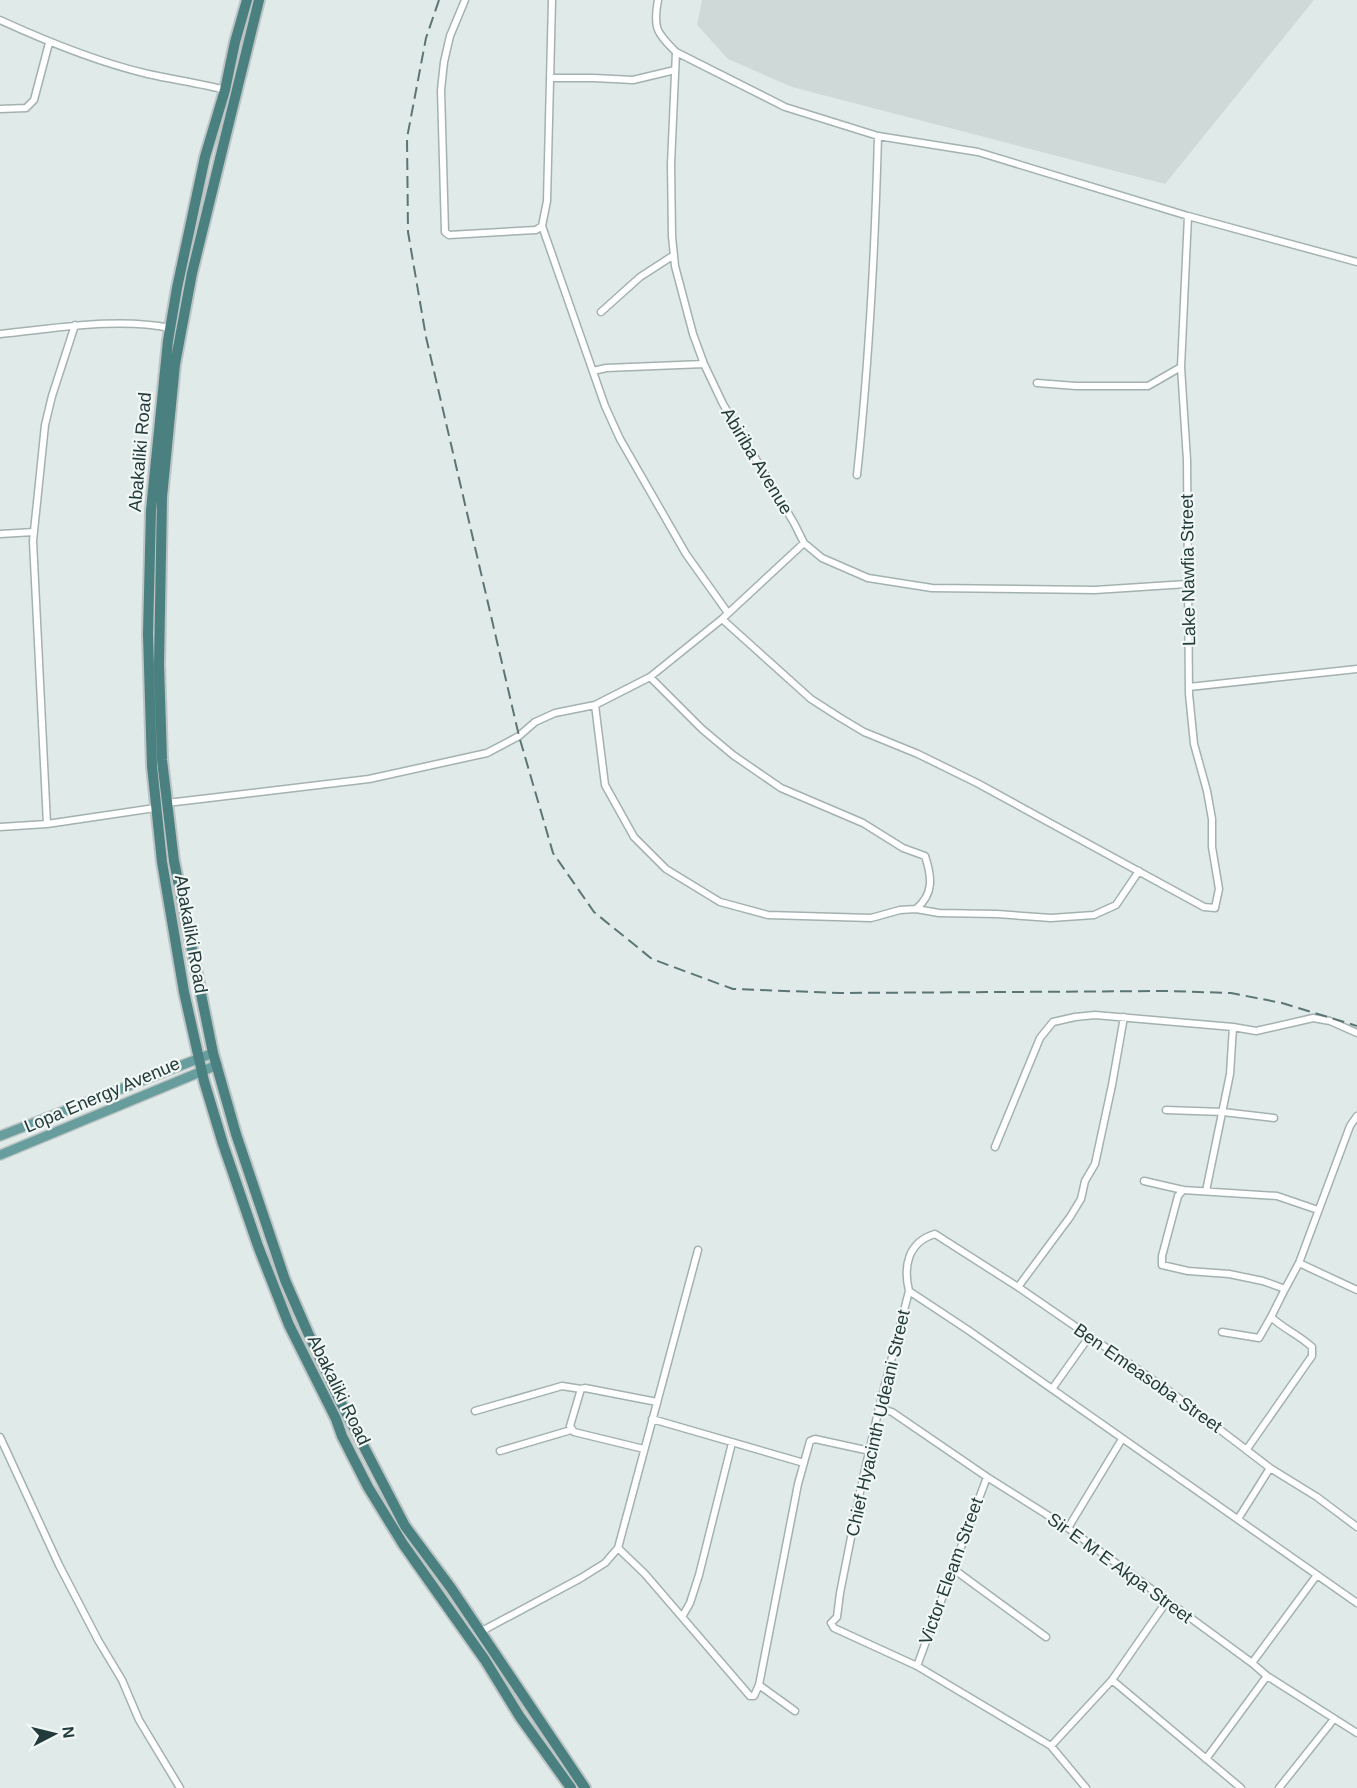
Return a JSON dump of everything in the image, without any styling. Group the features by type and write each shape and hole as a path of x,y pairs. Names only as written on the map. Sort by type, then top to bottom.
{"highway":[{"name":"Abakaliki Road","path":"247,0 200,178 170,328 151,510 148,644 155,808 178,962 202,1071 223,1144 277,1298 368,1487 403,1544 571,1788"},
{"name":"Abakaliki Road","path":"259,0 192,273 175,364 162,497 159,665 162,760 174,861 213,1053 236,1134 285,1280 308,1333 338,1397 405,1526 585,1788"}],"main road":[{"name":"Lopa Energy Avenue","path":"0,1136 213,1053"},
{"name":"Lopa Energy Avenue","path":"0,1155 217,1065"}],"street":[{"path":"465,0 450,36 441,90 446,232 449,235 536,230 542,226"},
{"path":"552,0 547,201 542,226 593,371 620,439 686,554 728,613"},
{"path":"658,0 654,20 657,30 662,39 676,52 784,107 878,136 978,152 1188,216 1357,262"},
{"path":"0,20 49,43 149,74 225,90"},
{"path":"0,109 26,108 34,100 49,43"},
{"name":"Abiriba Avenue","path":"676,52 671,164 675,266 704,364 723,404 804,543 822,558 868,578 932,588 1095,590 1187,584"},
{"path":"550,78 633,80 675,70"},
{"path":"857,475 866,398 874,268 878,136"},
{"name":"Lake Nawfia Street","path":"1139,871 1204,907 1211,909 1217,905 1219,889 1212,847 1212,819 1194,744 1189,687 1187,460 1181,367 1188,216"},
{"path":"601,312 640,277 674,255"},
{"path":"0,334 75,326 145,324 170,328"},
{"path":"47,824 34,532 45,425 75,326"},
{"path":"593,371 606,368 704,364"},
{"path":"1037,383 1077,386 1148,386 1181,367"},
{"path":"0,534 34,532"},
{"path":"167,803 369,779 487,753 519,736 535,722 555,713 595,705 650,677 722,619 804,543"},
{"path":"595,705 604,785 634,837 666,868 720,902 768,915 871,918 900,910 916,909 939,913 1051,918 1094,915 1116,905 1139,871 977,783 918,754 864,732 839,717 811,699 722,619"},
{"path":"1189,687 1357,669"},
{"path":"650,677 710,736 781,788 863,823 903,848 925,856 930,869 929,892 924,902 916,909"},
{"path":"0,827 47,824 155,808"},
{"path":"995,1147 1040,1038 1053,1022 1085,1016 1124,1017 1256,1031 1312,1018 1330,1022 1357,1033"},
{"path":"1018,1287 1070,1217 1081,1199 1085,1181 1095,1164 1113,1085 1124,1017"},
{"path":"1206,1191 1230,1074 1233,1027"},
{"path":"1166,1110 1223,1112 1274,1118"},
{"path":"1222,1332 1259,1338 1299,1263 1350,1126 1357,1116"},
{"path":"1144,1181 1183,1190 1277,1196 1318,1210"},
{"path":"1183,1190 1178,1196 1162,1256 1162,1265 1188,1271 1229,1274 1263,1281 1286,1289"},
{"name":"Ben Emeasoba Street","path":"935,1234 1018,1287 1172,1393 1270,1468 1317,1497 1357,1527"},
{"name":"Chief Hyacinth Udeani Street","path":"917,1666 834,1628 831,1623 837,1617 879,1408 909,1291 906,1277 910,1256 915,1244 935,1234"},
{"path":"480,1632 581,1578 605,1563 618,1548 698,1250"},
{"path":"1299,1263 1357,1290"},
{"path":"909,1291 1357,1603"},
{"path":"1247,1449 1312,1356 1312,1347 1299,1335 1278,1324 1271,1317"},
{"path":"1052,1389 1089,1337"},
{"path":"475,1411 562,1386 589,1388 657,1402"},
{"path":"571,1430 581,1389"},
{"name":"Sir E M E Akpa Street","path":"879,1408 892,1412 987,1477 1068,1528 1267,1676 1357,1733"},
{"path":"652,1419 804,1463"},
{"path":"500,1451 571,1430 644,1449"},
{"path":"0,1437 59,1565 98,1640 122,1680 139,1720 180,1788"},
{"path":"618,1548 645,1574 750,1696 754,1696 759,1685 804,1463 812,1439 870,1451"},
{"path":"1068,1528 1122,1439"},
{"path":"682,1617 690,1603 699,1575 732,1443"},
{"path":"1238,1519 1270,1468"},
{"name":"Victor Eleam Street","path":"917,1666 987,1477"},
{"path":"952,1568 1046,1637"},
{"path":"1252,1663 1317,1575"},
{"path":"1051,1746 1112,1680 1167,1601"},
{"path":"917,1666 1051,1746 1086,1788"},
{"path":"1206,1759 1267,1676"},
{"path":"1112,1680 1241,1788"},
{"path":"759,1685 795,1711"},
{"path":"1279,1788 1334,1719"}],"shaded area":[{"path":"702,0 1314,0 1165,184 792,87 728,59 697,25"}],"railway":[{"path":"439,0 426,38 407,138 408,232 426,337 519,736 553,853 594,912 652,959 733,989 840,993 1169,991 1231,993 1282,1003 1357,1026"}]}
